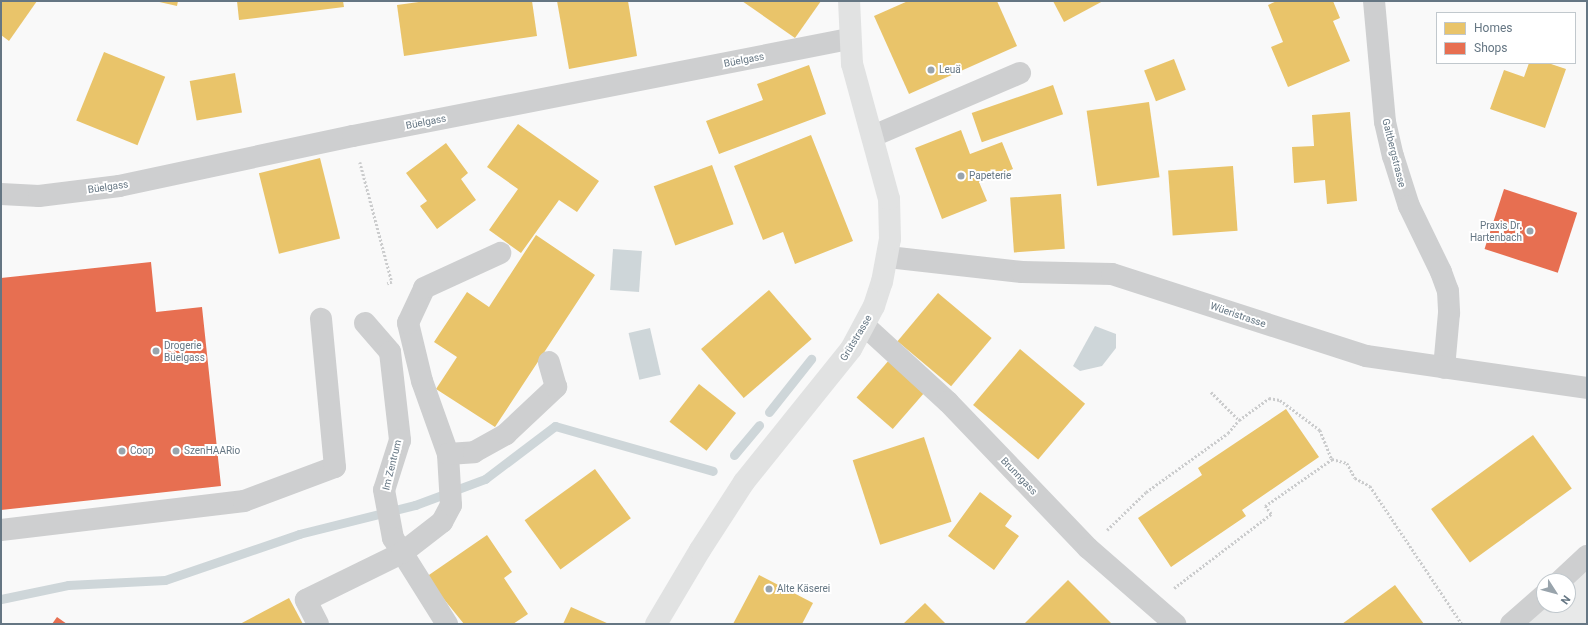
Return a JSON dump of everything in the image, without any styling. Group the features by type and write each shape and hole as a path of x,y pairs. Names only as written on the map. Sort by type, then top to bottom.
{"main road":[{"name":"Grütstrasse","path":"656,624 700,550 744,482 836,369 865,326 874,306 888,257 891,220 889,199 873,136 852,64 849,1"}],"street":[{"name":"Galtbergstrasse","path":"1374,1 1385,116 1393,156 1406,199 1441,272 1448,292 1448,327 1444,368"},
{"name":"Büelgass","path":"1,194 39,196 119,186 353,136 850,39"},
{"path":"873,136 1020,73"},
{"path":"318,624 306,600 397,546 442,522 451,505 449,464 422,381 408,323 424,288 500,253"},
{"name":"Wüeristrasse","path":"888,257 1022,272 1112,274 1345,350 1384,360 1587,388"},
{"path":"1,530 244,501 335,467 321,318"},
{"name":"Im Zentrum","path":"366,323 390,352 400,440 384,490 397,546 446,624"},
{"name":"Brunngass","path":"865,326 948,402 1088,548 1175,624"},
{"path":"449,464 506,434 556,387 549,362"},
{"path":"1569,573 1587,556"},
{"path":"1512,624 1536,602"}],"path":[{"path":"353,136 392,282 387,284"},
{"path":"1211,392 1239,420"},
{"path":"1088,548 1146,492 1228,433 1239,420 1269,398 1280,400 1320,430 1332,459"},
{"path":"1153,604 1271,514 1265,506 1332,459 1347,463 1355,478 1370,486 1462,624"}],"shaded area":[{"path":"613,249 642,251 639,292 610,290"},
{"path":"1095,326 1116,334 1116,348 1102,366 1080,371 1073,366"},
{"path":"650,328 661,375 639,380 629,333"},
{"path":"1587,556 1587,624 1511,624 1536,610 1536,613 1576,613 1576,573 1574,573"}],"building: Homes":[{"path":"1,1 37,1 9,41 1,35"},
{"path":"155,1 178,1 177,6"},
{"path":"237,1 343,1 344,7 239,20"},
{"path":"426,1 532,1 537,36 404,56 397,5"},
{"path":"557,1 628,1 637,56 569,69"},
{"path":"742,1 821,1 795,38"},
{"name":"Leuä","path":"908,1 997,1 1017,46 909,94 874,16"},
{"path":"1053,1 1103,1 1064,22"},
{"path":"1277,1 1333,1 1340,18 1333,21 1350,61 1288,87 1271,47 1283,42 1268,5"},
{"path":"104,52 165,77 137,145 76,121"},
{"path":"1174,59 1186,90 1156,101 1144,70"},
{"path":"1529,64 1551,64 1566,69 1545,128 1490,109 1504,70 1524,77"},
{"path":"809,65 826,114 719,154 706,121 763,100 757,84"},
{"path":"235,73 242,112 197,120 190,81"},
{"path":"1053,85 1063,114 982,142 972,113"},
{"path":"1149,102 1160,177 1097,186 1087,111"},
{"path":"1350,112 1357,201 1327,204 1325,180 1294,183 1292,147 1314,146 1312,115"},
{"path":"518,124 599,181 577,212 559,200 521,253 489,230 518,189 487,167"},
{"name":"Papeterie","path":"961,130 970,154 1002,142 1013,169 979,182 987,201 942,219 915,148"},
{"path":"811,135 853,241 795,264 783,232 763,240 734,166"},
{"path":"446,143 468,173 461,179 476,200 437,229 420,206 427,201 406,173"},
{"path":"320,158 340,239 279,254 259,173"},
{"path":"712,165 734,224 675,245 654,186"},
{"path":"1233,166 1238,231 1173,235 1168,171"},
{"path":"1061,194 1065,249 1014,252 1010,198"},
{"path":"536,235 595,275 495,427 436,389 457,357 434,342 467,292 489,307"},
{"path":"769,290 812,339 744,398 701,349"},
{"path":"938,293 992,338 951,386 898,341"},
{"path":"1020,349 1085,404 1038,460 973,405"},
{"path":"890,359 926,390 893,429 857,397"},
{"path":"699,384 736,413 706,451 669,422"},
{"path":"1286,409 1319,457 1242,510 1246,516 1171,567 1138,518 1202,475 1198,468"},
{"path":"1533,435 1572,488 1470,562 1431,509"},
{"path":"924,437 952,522 880,545 853,460"},
{"path":"595,469 631,518 560,569 525,520"},
{"path":"980,492 1012,516 1005,526 1019,536 994,570 948,536"},
{"path":"487,535 512,572 504,578 528,614 513,624 464,624 426,577"},
{"name":"Alte Käserei","path":"759,575 813,603 802,624 733,624"},
{"path":"1068,580 1112,624 1024,624"},
{"path":"1395,585 1424,624 1342,624"},
{"path":"289,598 303,624 240,624"},
{"path":"925,603 946,624 903,624"},
{"path":"571,607 609,624 563,624"}],"building: Shops":[{"name":"Praxis Dr. Hartenbach","path":"1504,189 1577,213 1558,273 1485,249"},
{"path":"151,262 156,312 202,307 221,486 1,510 1,278"},
{"path":"57,617 67,624 52,624"}],"waterway":[{"path":"769,412 811,359"},
{"path":"734,455 759,425"},
{"path":"1,599 68,585 165,580 299,534 415,505 485,479 555,426 713,471"}],"place":[{"name":"Leuä","path":"931,70"},
{"name":"Papeterie","path":"961,176"},
{"name":"Praxis Dr. Hartenbach","path":"1530,231"},
{"name":"Drogerie Büelgass","path":"156,351"},
{"name":"Coop","path":"122,451"},
{"name":"SzenHAARio","path":"176,451"},
{"name":"Alte Käserei","path":"769,589"}]}
